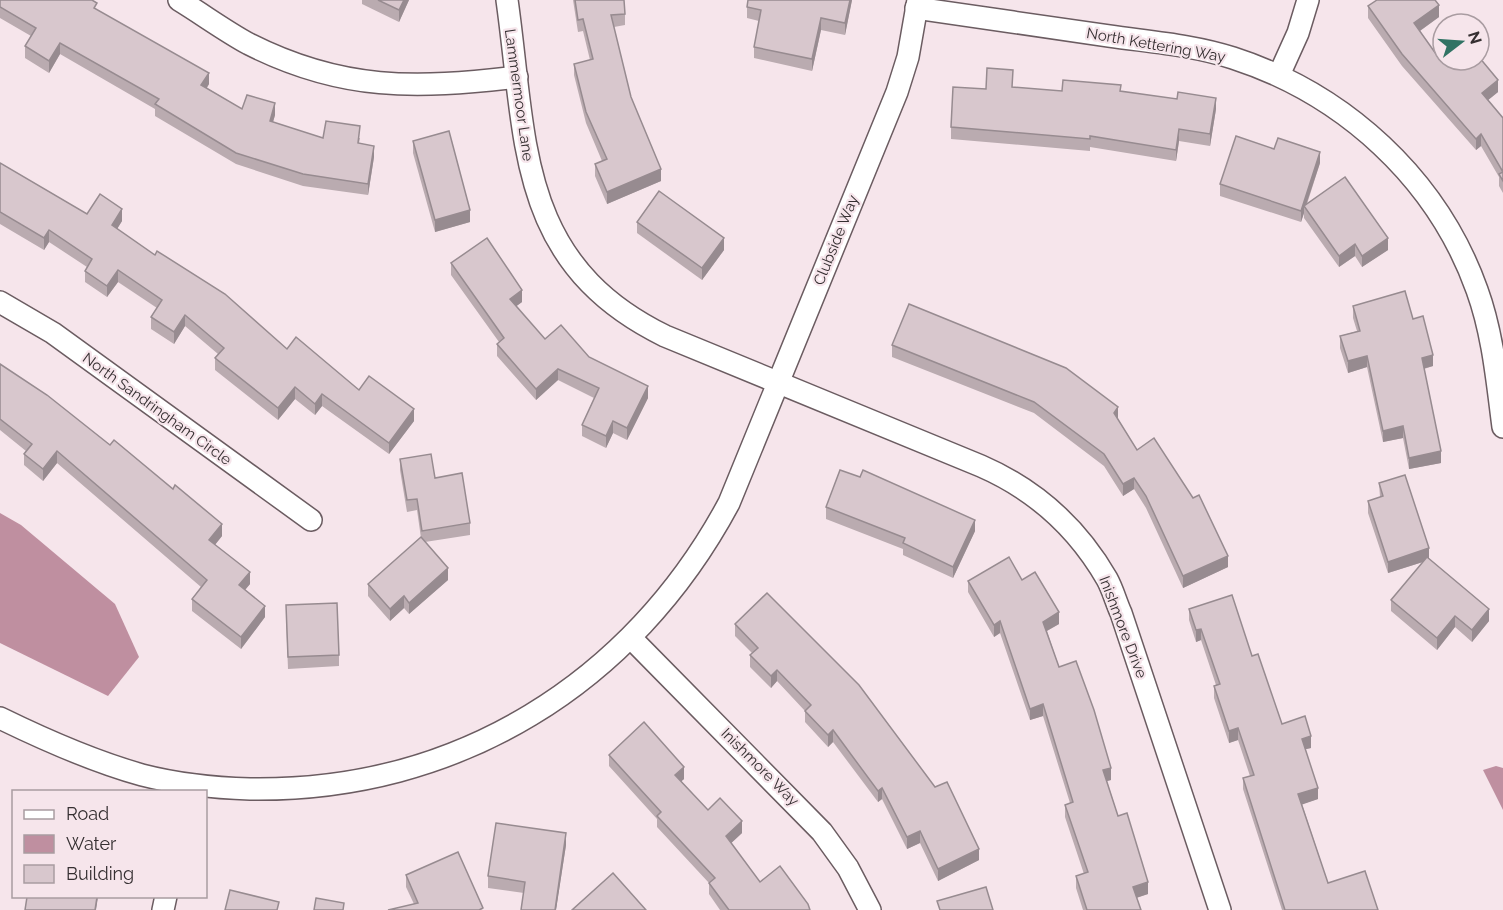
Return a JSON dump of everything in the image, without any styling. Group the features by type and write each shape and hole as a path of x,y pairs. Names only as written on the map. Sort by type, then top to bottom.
{"street":[{"path":"179,0 247,43 291,62 330,75 389,85 425,86 517,77"},
{"name":"Lammermoor Lane","path":"507,0 524,144 540,207 560,246 587,281 632,319 655,332 778,382"},
{"path":"1279,75 1298,33 1308,0"},
{"name":"North Kettering Way","path":"917,4 1205,50 1279,75 1326,101 1373,136 1419,185 1457,246 1480,301 1494,357 1503,427"},
{"name":"Clubside Way","path":"0,718 83,757 186,787 237,789 314,787 375,777 428,763 476,744 538,711 583,680 631,638 658,609 695,560 742,475 897,92 908,57 917,4"},
{"name":"North Sandringham Circle","path":"0,302 53,333 311,520"},
{"name":"Inishmore Drive","path":"778,382 1018,484 1062,518 1084,542 1107,579 1121,613 1220,910"},
{"name":"Inishmore Way","path":"631,638 822,832 848,868 870,910"}],"water":[{"path":"0,513 21,525 115,604 139,657 108,696 0,643"},
{"path":"1496,766 1503,768 1503,810 1483,770"}],"building":[{"path":"0,0 92,0 97,3 94,8 209,73 201,85 242,109 247,95 275,103 270,121 323,138 326,121 360,126 358,143 374,146 368,184 303,174 236,153 155,104 159,99 60,43 49,61 25,46 36,28 0,7"},
{"path":"378,0 404,0 399,10"},
{"path":"575,0 624,0 625,14 611,15 631,97 661,169 607,192 595,164 607,159 586,112 574,64 593,59 583,19 578,20"},
{"path":"748,0 850,0 845,23 821,18 812,59 754,47 761,10 747,7"},
{"path":"1377,0 1435,0 1439,5 1414,23 1431,47 1431,72 1491,72 1498,80 1482,93 1503,118 1503,172 1481,134 1476,139 1402,54 1368,6"},
{"path":"987,68 1013,70 1012,87 1062,91 1063,80 1121,85 1120,91 1177,99 1178,92 1216,98 1210,134 1179,129 1176,150 1090,136 1090,139 951,127 953,87 986,89"},
{"path":"449,131 470,210 435,220 413,141"},
{"path":"1236,136 1274,149 1278,138 1320,152 1301,211 1220,184"},
{"path":"0,163 87,214 100,194 122,209 112,225 155,255 157,251 225,294 287,349 296,337 359,390 369,376 414,409 389,443 322,394 315,404 295,387 278,408 215,358 224,348 185,315 174,332 151,317 162,300 118,270 107,286 85,271 92,259 49,230 44,238 0,212"},
{"path":"1345,177 1388,238 1362,256 1355,244 1339,256 1304,206"},
{"path":"659,191 724,238 702,268 637,222"},
{"path":"487,238 522,290 510,299 545,339 561,325 589,357 648,386 627,428 613,421 606,436 582,425 599,388 558,369 536,389 497,344 504,338 451,263"},
{"path":"1405,291 1413,319 1423,316 1433,355 1422,358 1441,451 1409,458 1403,426 1383,431 1367,356 1348,361 1340,336 1360,331 1353,306"},
{"path":"909,304 1066,368 1118,407 1114,413 1137,450 1154,438 1193,498 1199,495 1228,556 1183,576 1146,496 1134,478 1123,484 1104,454 1034,402 892,345"},
{"path":"0,364 47,395 110,445 114,440 173,489 175,485 222,524 209,540 250,572 239,585 265,606 241,637 192,599 207,580 57,451 43,469 24,454 32,444 0,419"},
{"path":"431,454 435,478 462,473 470,523 422,531 417,499 407,500 400,459"},
{"path":"840,470 860,477 863,470 975,520 953,567 903,543 905,538 826,507"},
{"path":"1405,475 1429,548 1388,562 1368,501 1383,496 1379,483"},
{"path":"421,537 448,568 409,603 404,596 390,609 368,584"},
{"path":"1009,557 1022,580 1035,572 1059,612 1043,622 1059,667 1076,661 1094,710 1111,768 1103,770 1118,816 1127,813 1148,882 1133,887 1141,910 1087,910 1076,876 1088,872 1065,805 1073,802 1043,704 1030,709 1000,621 994,625 968,581"},
{"path":"1427,557 1489,609 1472,630 1455,616 1437,638 1391,600"},
{"path":"767,593 859,685 935,787 947,782 979,849 938,869 920,831 907,837 882,788 878,791 833,730 828,735 805,711 811,705 777,670 771,676 750,655 758,648 735,624"},
{"path":"1232,595 1252,656 1258,654 1282,724 1305,716 1311,736 1302,739 1318,788 1298,794 1328,883 1365,871 1378,910 1285,910 1243,778 1254,775 1238,728 1229,731 1214,686 1220,684 1201,629 1196,630 1189,609"},
{"path":"337,603 339,655 288,657 286,605"},
{"path":"644,722 684,767 675,775 708,810 720,798 742,821 726,836 760,882 780,866 810,910 729,910 709,883 715,878 657,816 661,812 609,755"},
{"path":"496,823 566,833 555,910 521,910 525,882 488,876"},
{"path":"458,852 483,908 479,910 388,910 418,903 406,875"},
{"path":"613,873 646,910 572,910"},
{"path":"986,887 993,910 940,910 937,901"},
{"path":"230,890 279,902 277,910 225,910"},
{"path":"27,898 97,898 95,910 25,910"},
{"path":"316,898 344,903 343,910 314,910"}]}
